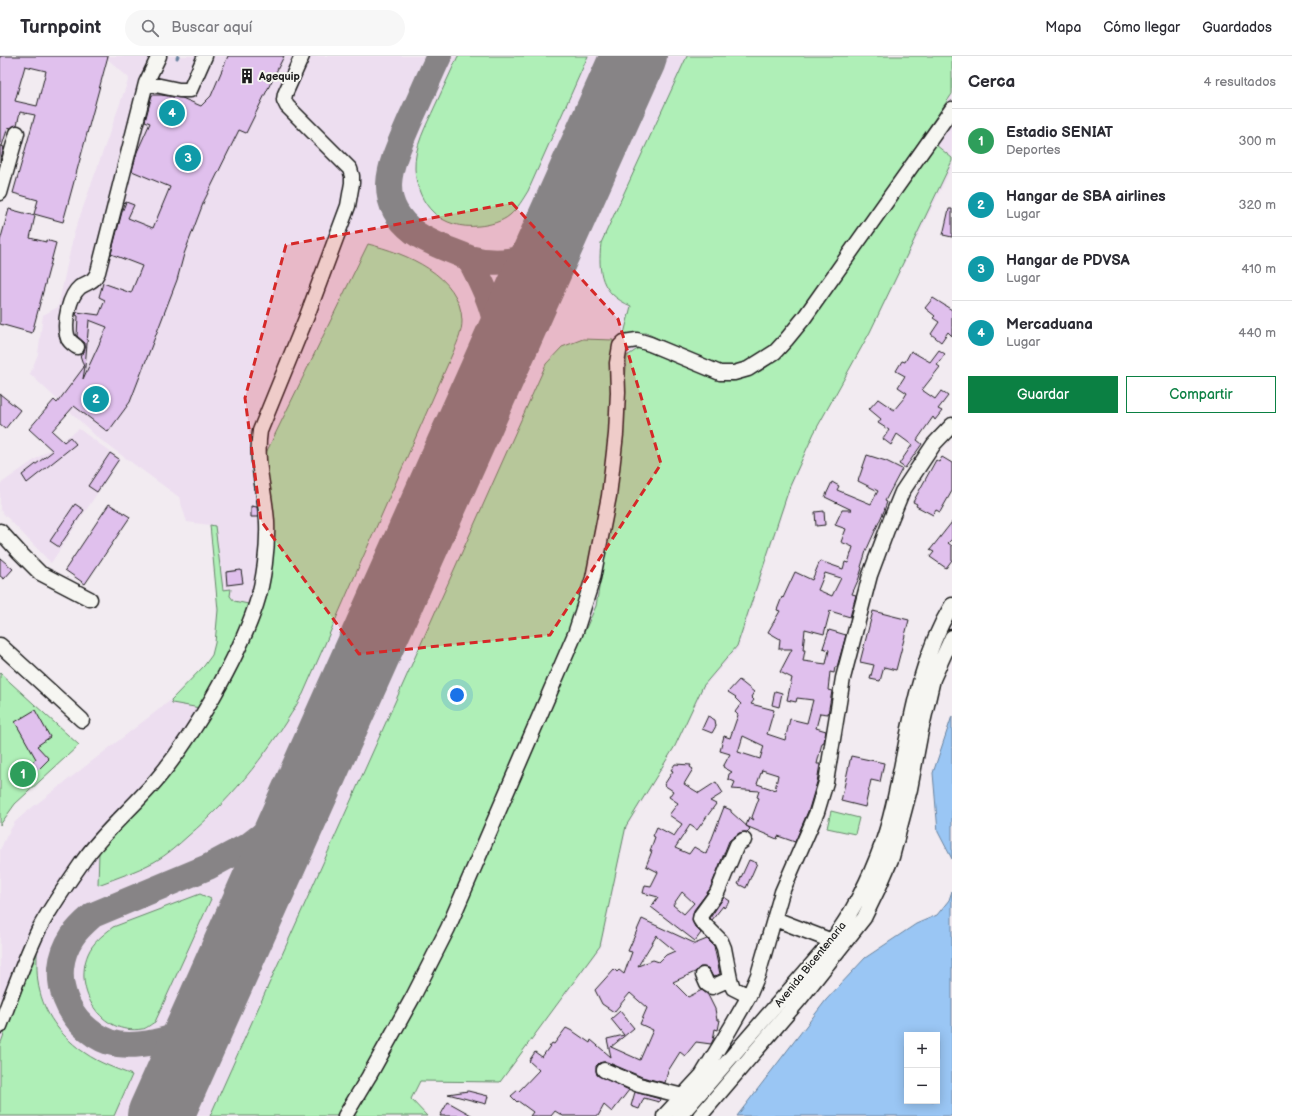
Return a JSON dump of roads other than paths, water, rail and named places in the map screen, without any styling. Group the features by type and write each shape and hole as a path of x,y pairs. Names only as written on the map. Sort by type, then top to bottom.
{"street":[{"path":"77,347 70,342 67,335 67,312 74,294 80,287 95,279 98,272 146,83 159,56"},
{"path":"146,83 179,90 190,90 205,56"},
{"path":"0,1026 39,929 84,859 158,778 179,751 229,669 257,604 265,561 267,522 259,465 258,447 260,431 307,316 348,206 352,183 350,169 287,106 284,100 285,94 302,56"},
{"path":"345,1116 413,998 448,928 576,634 593,578 609,496 616,434 618,392 617,363 620,346 624,342 637,340 650,344 720,374 734,373 748,369 775,352 804,318 952,109"},
{"path":"0,193 17,133"},
{"path":"664,1116 702,1075 749,996 758,975 782,892 820,805 826,782 843,678 870,575 890,519 902,492 934,444 952,425"},
{"path":"0,531 40,573 90,599"},
{"name":"Avenida Bicentenaria","path":"700,1116 800,999 837,944 866,884 887,829 913,705 932,645 945,616 952,605"},
{"name":"Avenida Bicentenaria","path":"680,1116 837,944 864,918 892,857 910,789 920,731 933,679 952,636"},
{"path":"0,645 82,720"},
{"path":"744,840 737,845 717,893 700,919 721,941 733,988 749,996"},
{"path":"774,919 837,944"},
{"path":"703,975 707,984 712,987 730,979"},
{"path":"604,1070 639,1085 683,1096"}],"water":[{"path":"952,716 952,859 938,832 933,773"},
{"path":"952,891 952,1116 737,1116 826,1000 865,958 916,924 937,915 949,900"}],"place":[{"name":"Agequip","path":"247,76"},
{"name":"Mercaduana","path":"172,113"},
{"name":"Hangar de PDVSA","path":"188,158"},
{"name":"Hangar de SBA airlines","path":"96,399"},
{"name":"Estadio SENIAT","path":"23,774"}]}
